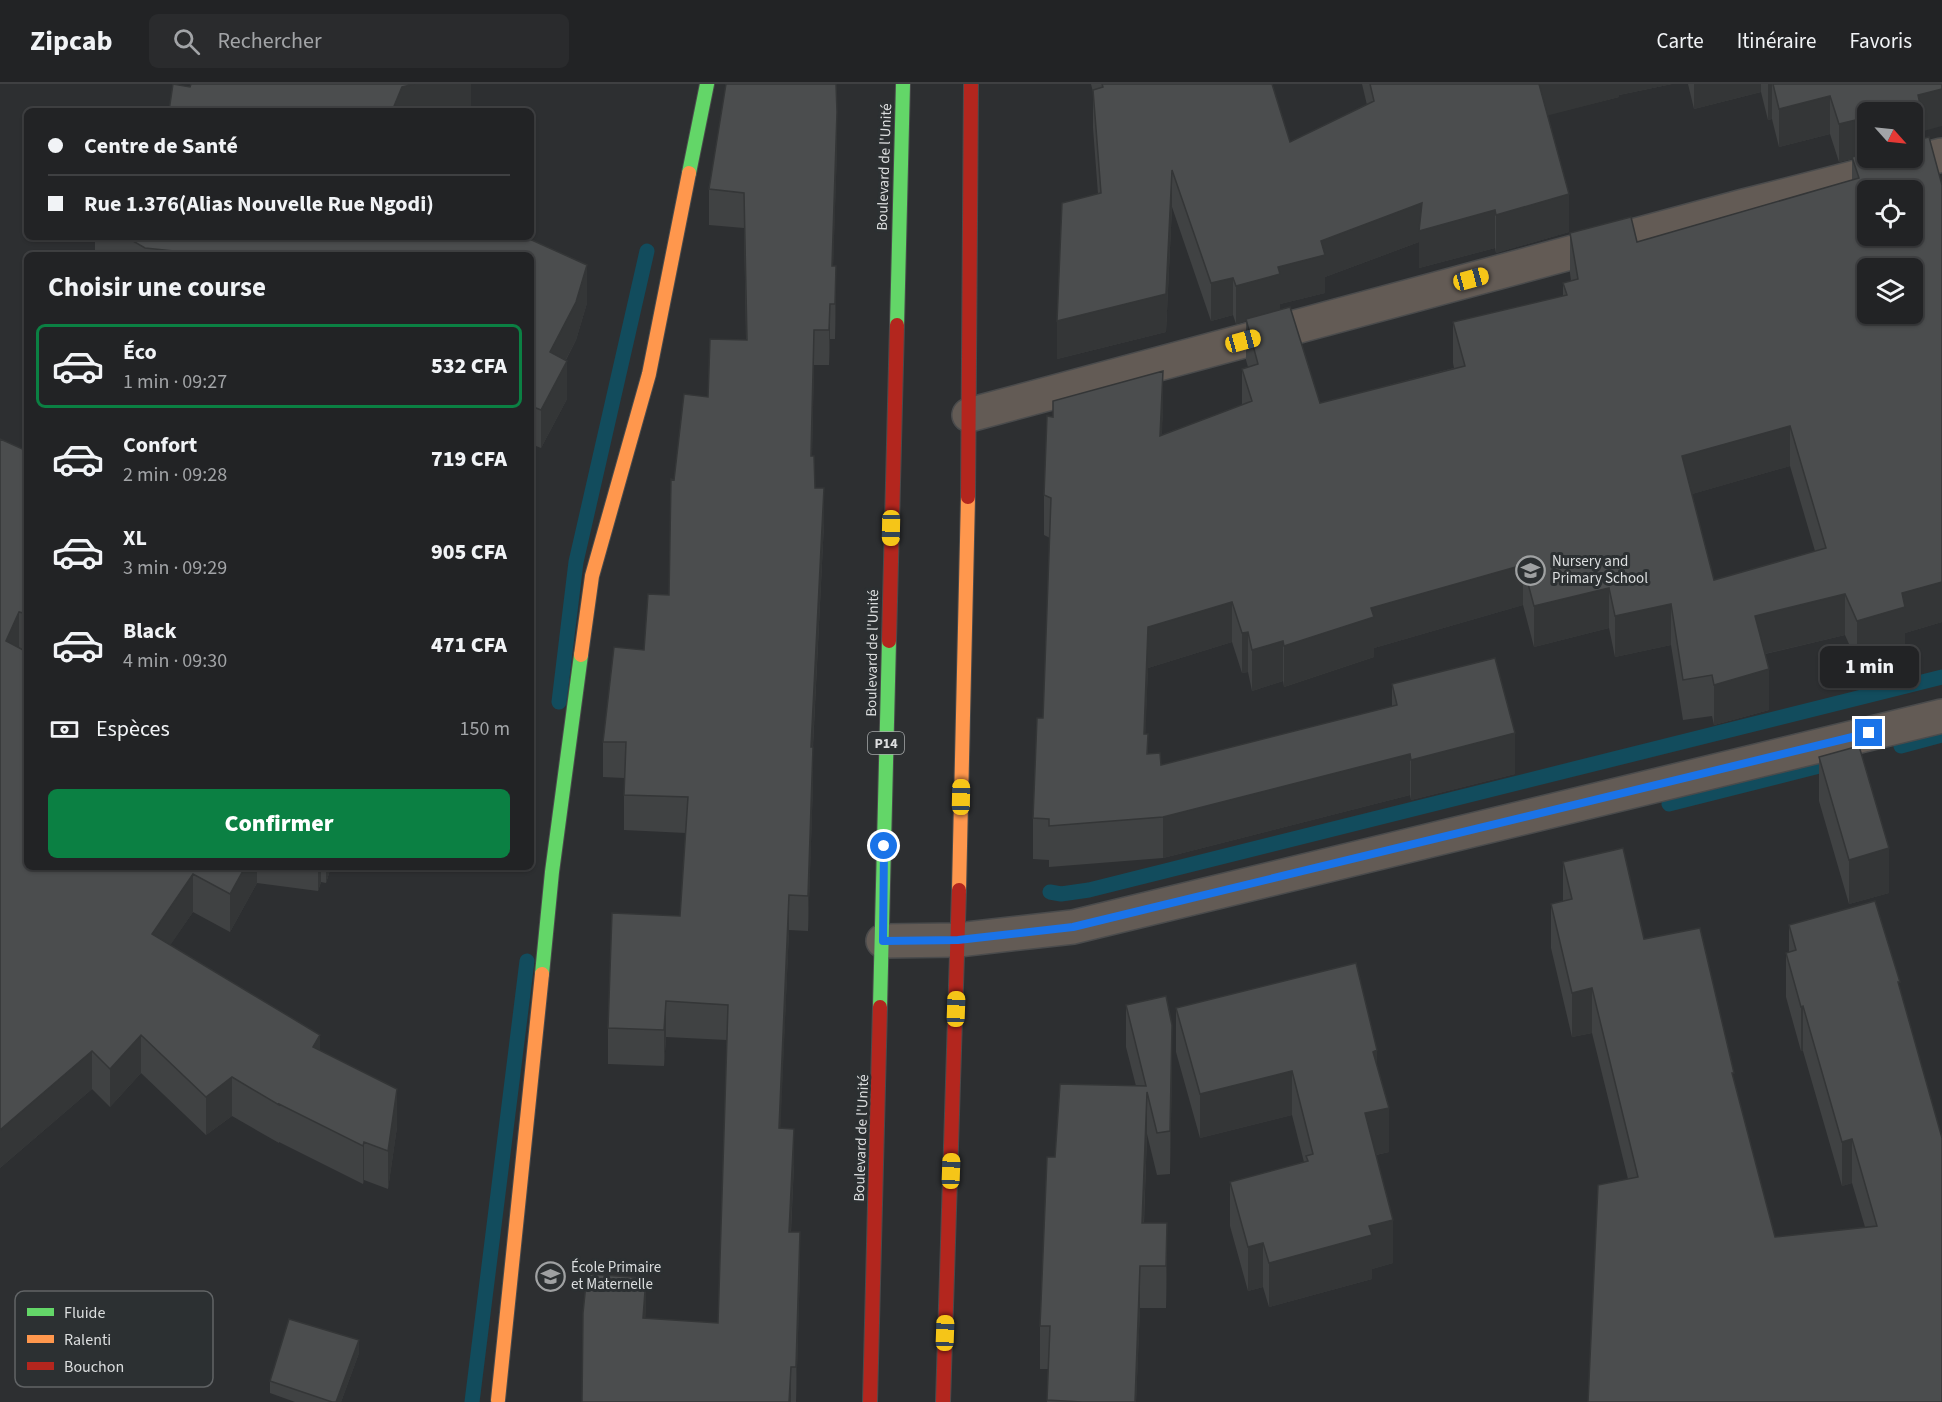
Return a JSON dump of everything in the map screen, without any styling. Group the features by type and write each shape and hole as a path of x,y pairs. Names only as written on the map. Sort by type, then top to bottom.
{"main road":[{"path":"498,1401 552,872 592,576 649,374 707,84"},
{"name":"Boulevard de l'Unité","path":"870,1402 903,84"},
{"path":"943,1402 958,940 969,415 971,84"}],"street":[{"path":"969,415 1744,206 1942,155"},
{"path":"883,941 958,940 1073,927 1942,716"}],"building":[{"path":"173,84 190,87 191,84 415,84 402,87 393,108 169,108"},
{"path":"726,84 836,84 832,266 836,266 835,304 830,304 829,330 814,330 811,456 814,456 815,488 824,488 811,747 813,747 808,896 789,895 779,1128 794,1129 789,1232 800,1232 796,1367 791,1367 789,1402 582,1402 583,1313 587,1274 646,1278 643,1318 718,1323 728,1005 666,1001 664,1030 608,1028 612,913 680,916 688,797 624,795 626,742 603,742 614,647 644,650 648,594 669,595 671,479 674,480 684,394 708,397 710,339 747,340 744,193 709,189"},
{"path":"1102,84 1272,84 1290,142 1374,101 1370,84 1539,84 1569,194 1496,215 1495,210 1419,231 1422,203 1321,241 1325,255 1278,267 1280,274 1236,286 1233,278 1211,283 1172,170 1166,294 1057,321 1062,203 1101,193 1093,90 1103,87"},
{"path":"1773,84 1942,84 1942,89 1918,95 1920,102 1857,102 1857,120 1839,124 1830,96 1779,109"},
{"path":"1929,137 1942,185 1942,582 1902,593 1905,607 1857,621 1845,594 1755,616 1769,669 1714,685 1712,675 1683,680 1671,604 1615,616 1609,588 1534,606 1523,565 1371,608 1374,617 1284,646 1283,641 1252,650 1248,632 1242,633 1232,602 1148,627 1144,734 1148,734 1147,754 1160,753 1161,765 1397,705 1392,684 1495,658 1515,733 1411,760 1410,754 1163,817 1049,826 1049,819 1033,818 1037,718 1043,718 1051,498 1044,495 1047,416 1053,417 1053,401 1163,371 1160,436 1252,401 1242,369 1258,364 1246,319 1290,307 1320,403 1465,366 1453,322 1567,295 1563,283 1578,279 1570,233 1631,217 1637,242 1859,178 1852,157 1857,156 1857,168 1923,168 1923,138","holes":["1790,426 1826,548 1714,580 1682,456"]},
{"path":"131,240 532,240 587,265 576,302 550,352 567,361 541,410 534,407 534,252 174,252 145,248"},
{"path":"0,439 24,450 24,613 19,612 6,641 24,650 24,870 243,870 230,894 193,874 152,934 320,1035 313,1047 397,1089 388,1151 364,1142 363,1146 279,1105 232,1077 206,1097 141,1035 110,1069 92,1051 0,1130"},
{"path":"1859,746 1889,848 1849,860 1819,757"},
{"path":"1623,848 1644,939 1700,928 1734,1073 1732,1073 1775,1237 1877,1226 1852,1139 1842,1142 1786,953 1796,950 1789,925 1875,901 1900,982 1898,982 1942,1138 1942,1402 1588,1402 1598,1185 1638,1177 1592,988 1572,993 1551,904 1572,899 1563,862"},
{"path":"1356,963 1377,1050 1373,1052 1389,1108 1365,1113 1393,1220 1369,1226 1372,1235 1269,1263 1263,1243 1248,1247 1230,1182 1308,1161 1306,1156 1313,1154 1292,1071 1200,1094 1176,1008"},
{"path":"1166,996 1172,1025 1170,1131 1157,1133 1147,1092 1142,1223 1167,1223 1166,1266 1140,1266 1135,1402 1047,1400 1050,1326 1040,1326 1047,1157 1055,1157 1060,1084 1146,1086 1126,1005"},
{"path":"289,1319 359,1340 336,1402 270,1381"}],"waterway":[{"path":"559,702 576,562 647,251"},
{"path":"1050,892 1061,894 1089,890 1942,677"},
{"path":"1901,746 1942,735"},
{"path":"1669,804 1839,761"},
{"path":"472,1402 527,961"}],"traffic: fast":[{"path":"689,173 707,84"},
{"path":"897,325 903,84"},
{"path":"880,1007 889,641"},
{"path":"542,974 552,872 581,655"}],"traffic: slow":[{"path":"581,655 592,576 649,374 689,173"},
{"path":"959,890 968,497"},
{"path":"498,1400 542,974"}],"traffic: jam":[{"path":"968,497 971,84"},
{"path":"889,641 897,325"},
{"path":"943,1402 959,890"},
{"path":"870,1402 880,1007"}],"place":[{"name":"Nursery and Primary School","path":"1531,570"},
{"name":"École Primaire et Maternelle","path":"550,1276"}],"route":[{"path":"884,846 883,941 958,940 1073,927 1869,733"}]}
